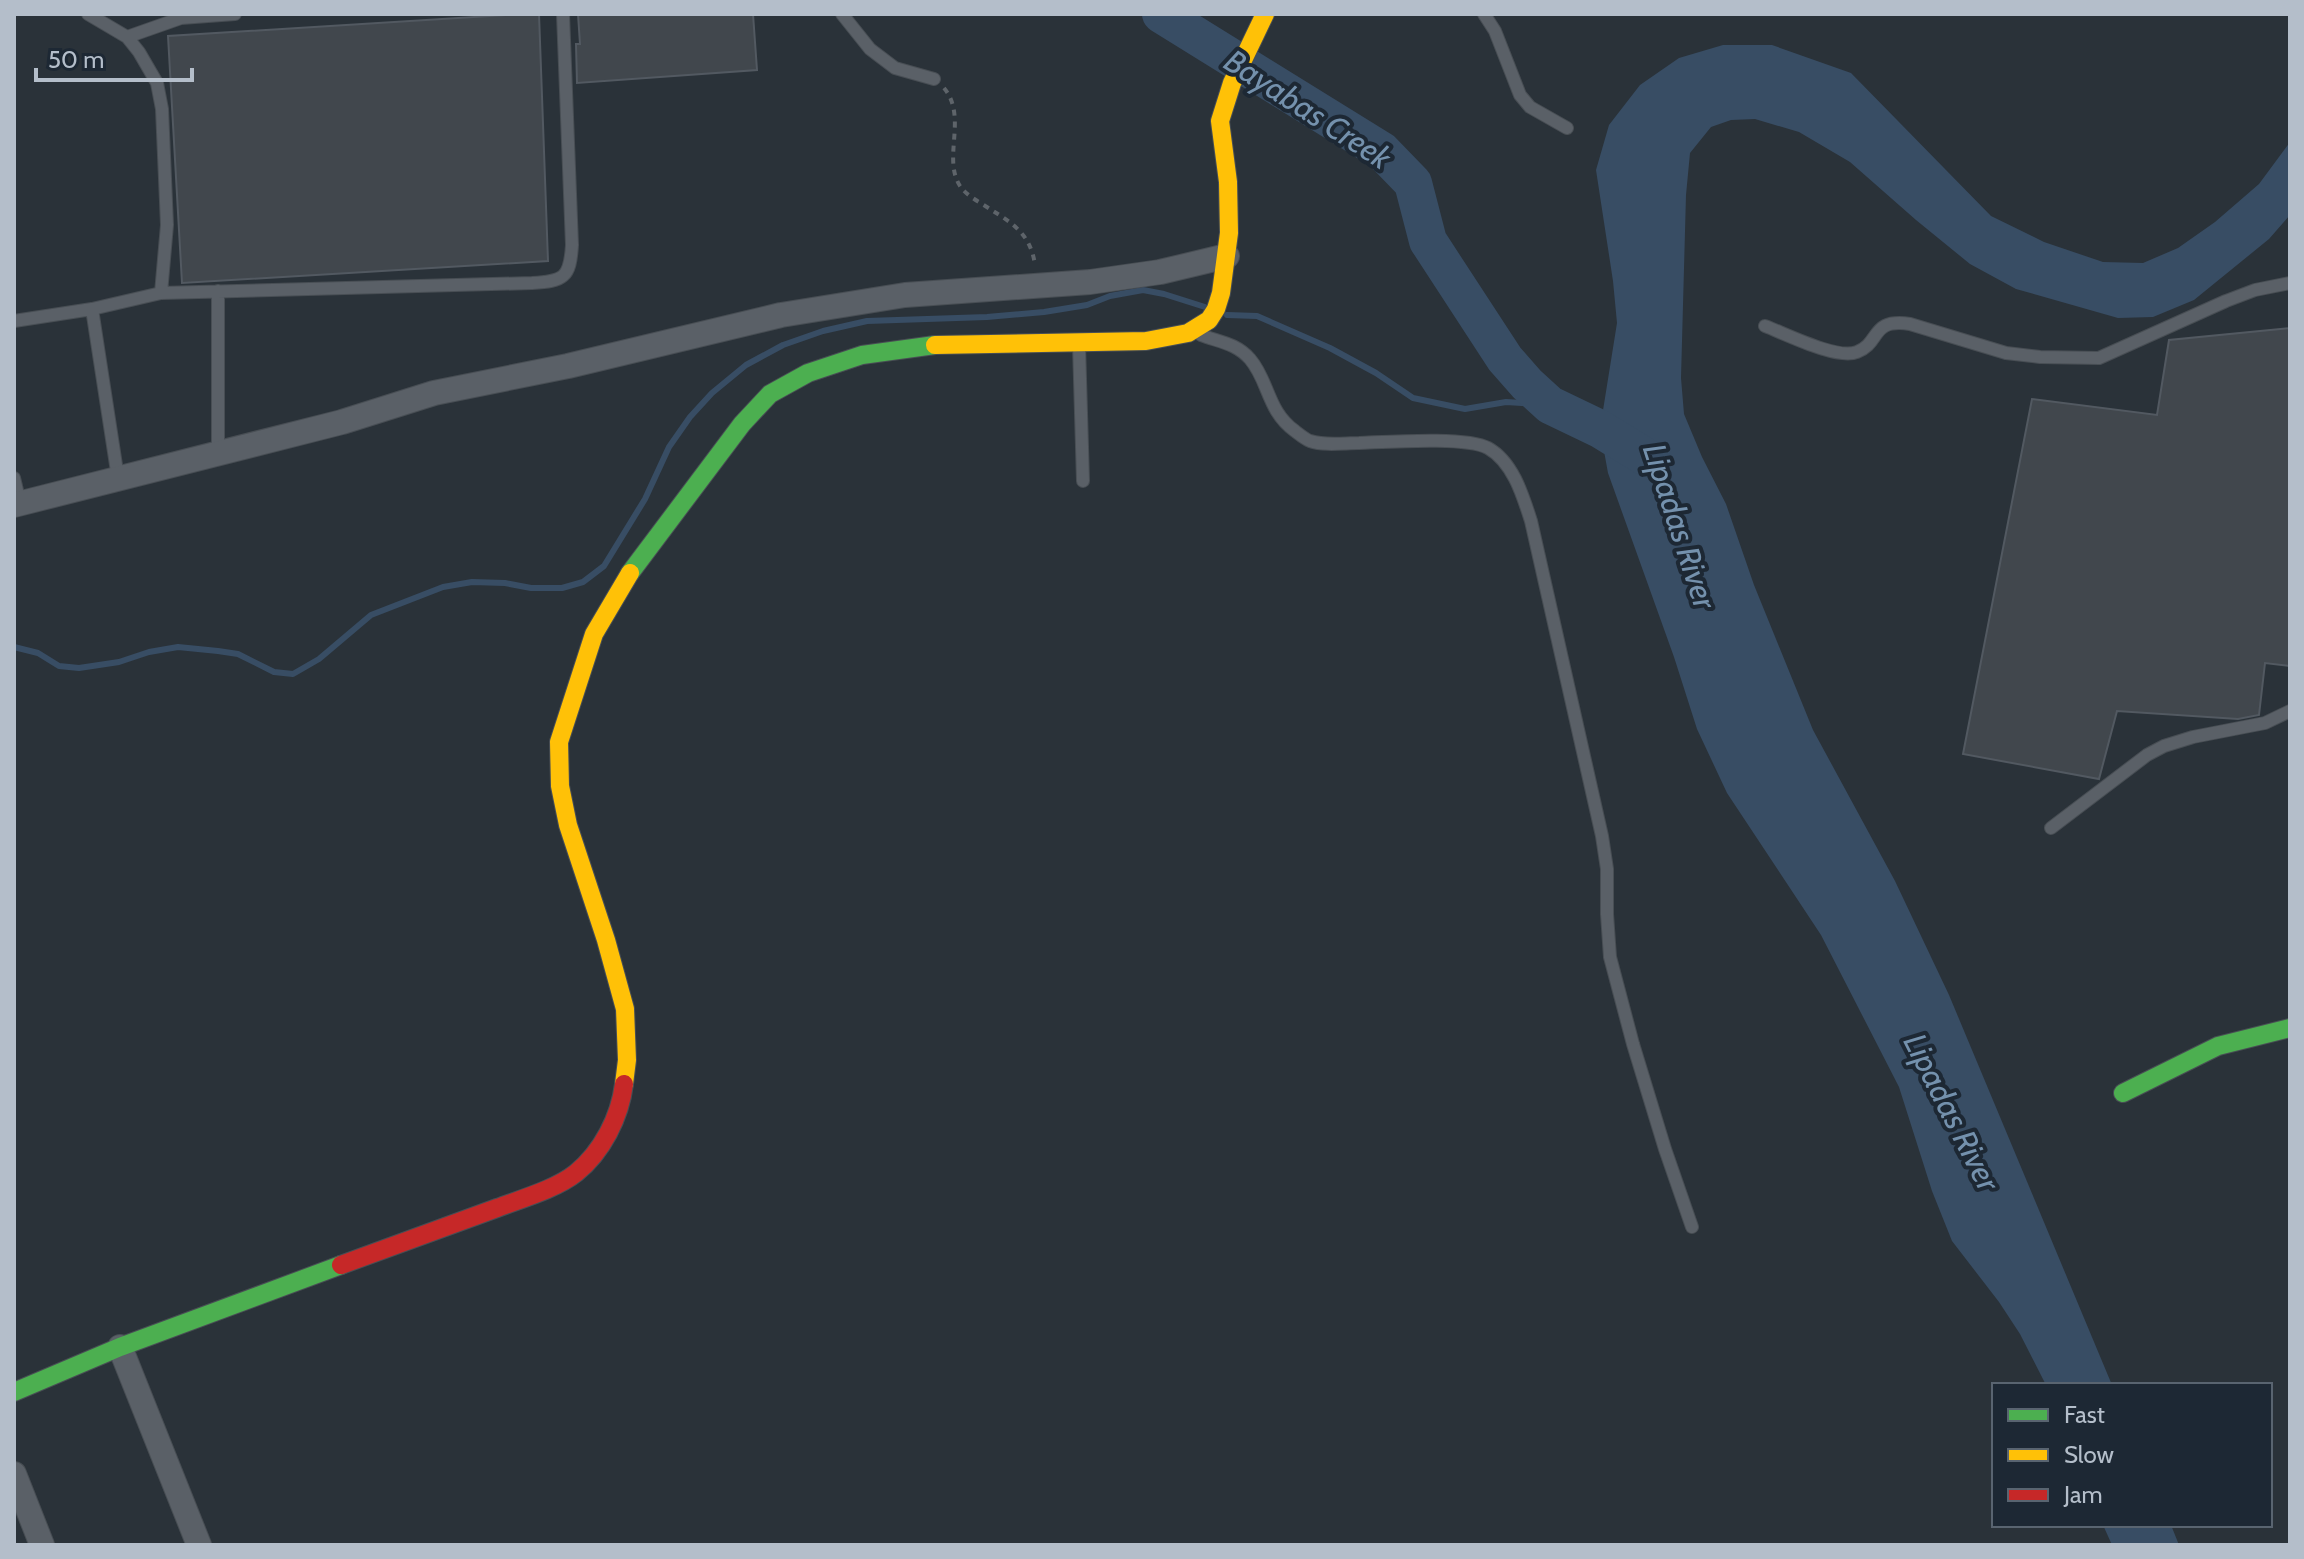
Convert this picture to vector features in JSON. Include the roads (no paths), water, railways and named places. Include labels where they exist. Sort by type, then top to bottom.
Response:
[{"type":"street","points":[[14,1392],[120,1347],[539,1192],[573,1176],[593,1158],[622,1104],[627,1060],[625,1009],[568,825],[560,786],[559,742],[594,634],[635,565],[742,424],[770,394],[808,373],[862,355],[946,344],[1146,341],[1174,337],[1207,317],[1227,256],[1230,202],[1220,123],[1225,100],[1263,17]]},
{"type":"street","points":[[17,504],[342,422],[434,393],[568,366],[781,315],[905,295],[1035,287],[1160,272],[1227,256]]},
{"type":"street","points":[[2123,1093],[2218,1046],[2290,1028]]},
{"type":"street","points":[[120,1347],[199,1545]]},
{"type":"street","points":[[14,1474],[42,1545]]},
{"type":"lane","points":[[88,14],[127,37],[157,83],[162,109],[167,225],[161,293]]},
{"type":"lane","points":[[127,37],[181,18],[235,14]]},
{"type":"lane","points":[[14,321],[92,309],[161,293],[555,281],[565,275],[570,265],[572,245],[563,14]]},
{"type":"lane","points":[[842,14],[870,49],[895,68],[934,79]]},
{"type":"lane","points":[[1484,14],[1495,31],[1520,95],[1530,107],[1567,128]]},
{"type":"lane","points":[[1765,326],[1840,354],[1861,350],[1885,325],[1897,322],[2006,353],[2099,358],[2226,301],[2255,290],[2290,283]]},
{"type":"lane","points":[[218,291],[218,452]]},
{"type":"lane","points":[[92,309],[118,478]]},
{"type":"lane","points":[[1207,317],[1202,336],[1219,339],[1250,358],[1272,404],[1288,426],[1309,441],[1332,444],[1459,441],[1487,447],[1505,463],[1522,491],[1602,836],[1607,869],[1610,957],[1655,1119],[1692,1227]]},
{"type":"lane","points":[[1079,343],[1083,481]]},
{"type":"lane","points":[[14,478],[17,504]]},
{"type":"lane","points":[[2051,828],[2135,764],[2164,746],[2265,723],[2290,711]]},
{"type":"water","name":"Lipadas River","points":[[1723,45],[1772,45],[1851,73],[1991,216],[2044,242],[2103,262],[2143,263],[2178,248],[2215,222],[2259,184],[2290,142],[2290,215],[2269,239],[2194,300],[2153,317],[2118,318],[2016,289],[1970,264],[1850,162],[1799,132],[1755,119],[1731,120],[1711,127],[1690,153],[1681,378],[1684,414],[1726,504],[1754,585],[1813,730],[1895,881],[1949,995],[2111,1383],[2045,1383],[2020,1334],[1952,1241],[1932,1191],[1899,1087],[1821,935],[1727,793],[1697,729],[1608,473],[1600,429],[1617,323],[1596,170],[1609,125],[1640,85],[1679,58]]},
{"type":"water","points":[[2104,1527],[2172,1527],[2179,1545],[2112,1545]]},
{"type":"waterway","name":"Bayabas Creek","points":[[1161,14],[1382,151],[1413,183],[1428,241],[1505,359],[1550,405],[1600,429],[1644,456]]},
{"type":"waterway","points":[[14,647],[38,653],[59,666],[79,668],[119,662],[178,647],[238,654],[274,672],[293,674],[319,659],[371,615],[443,587],[472,582],[562,588],[583,582],[604,566],[645,499],[669,447],[690,417],[712,393],[746,365],[783,345],[823,331],[867,321],[1044,312],[1087,305],[1110,296],[1143,290],[1205,307]]},
{"type":"waterway","points":[[1227,315],[1257,316],[1330,348],[1413,398],[1465,409],[1506,402],[1550,405]]}]
